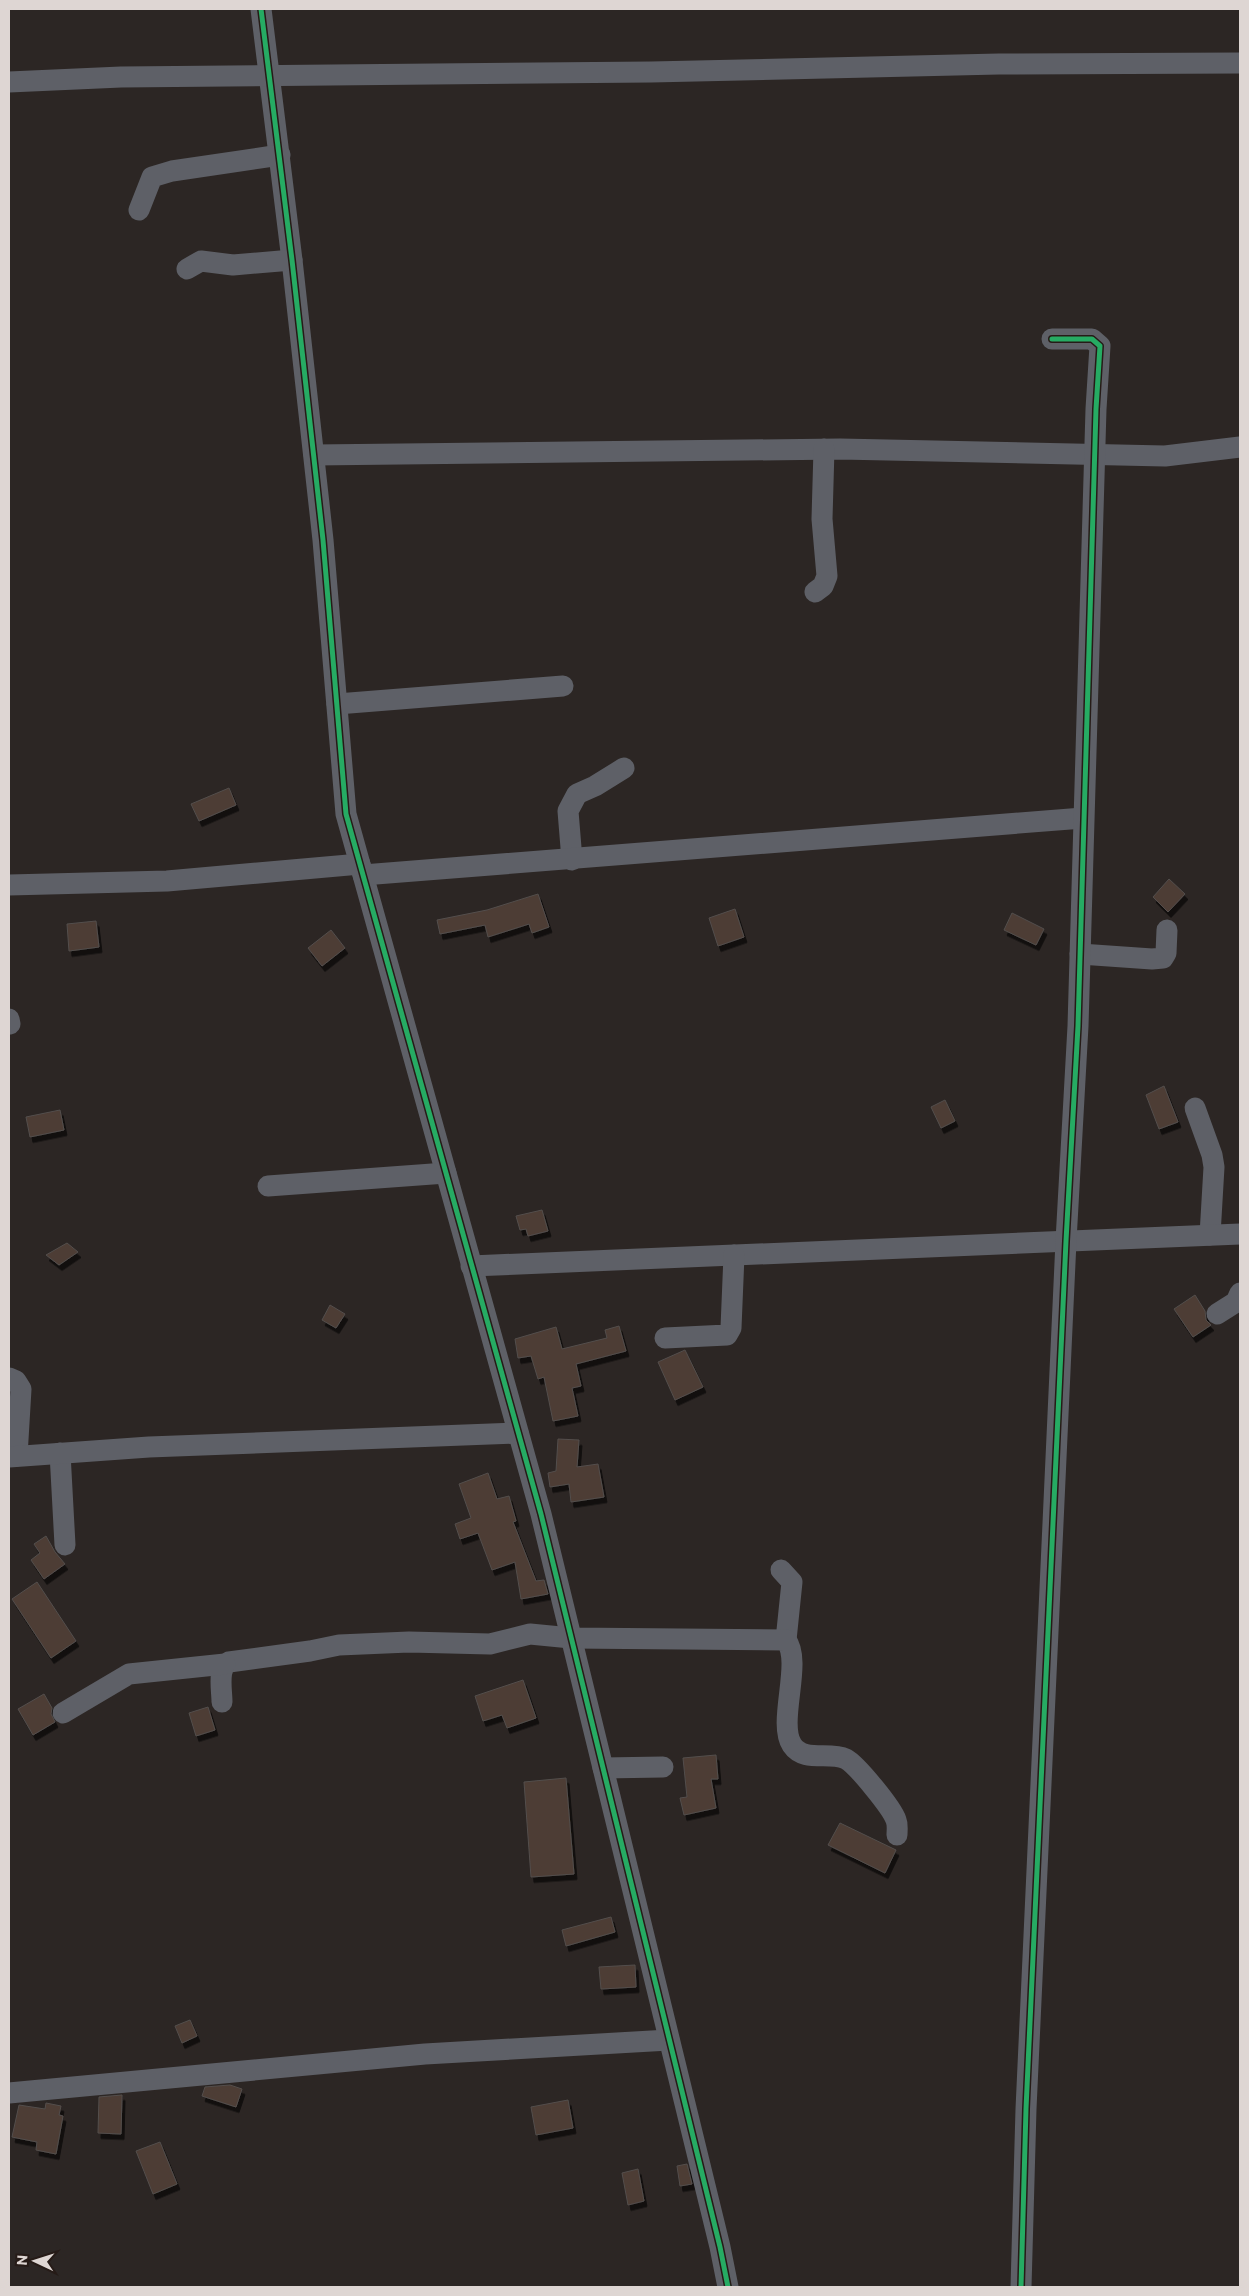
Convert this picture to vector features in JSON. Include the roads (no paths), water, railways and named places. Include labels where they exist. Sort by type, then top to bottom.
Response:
[{"type":"street","points":[[261,9],[280,155],[314,455],[346,814],[518,1433],[571,1638],[720,2247],[728,2287]]},
{"type":"street","points":[[9,82],[121,77],[651,72],[999,64],[1240,62]]},
{"type":"street","points":[[138,210],[152,177],[172,171],[280,155]]},
{"type":"street","points":[[187,269],[201,261],[233,265],[292,260]]},
{"type":"street","points":[[1021,2287],[1026,2099],[1066,1241],[1078,1026],[1083,818],[1100,346],[1092,339],[1052,339]]},
{"type":"street","points":[[314,455],[824,449],[1165,456],[1240,446]]},
{"type":"street","points":[[815,592],[823,586],[827,576],[822,519],[824,449]]},
{"type":"street","points":[[337,704],[563,686]]},
{"type":"street","points":[[572,860],[568,811],[577,794],[595,786],[624,768]]},
{"type":"street","points":[[9,885],[167,881],[572,860],[1083,818]]},
{"type":"street","points":[[1080,954],[1152,959],[1163,958],[1166,953],[1167,930]]},
{"type":"street","points":[[1195,1108],[1212,1155],[1214,1167],[1210,1235]]},
{"type":"street","points":[[268,1186],[446,1173]]},
{"type":"street","points":[[471,1266],[1210,1235],[1240,1238]]},
{"type":"street","points":[[665,1338],[727,1335],[731,1328],[734,1255]]},
{"type":"street","points":[[1217,1314],[1236,1302],[1240,1293]]},
{"type":"street","points":[[9,1378],[16,1380],[21,1389],[13,1457],[149,1447],[518,1433]]},
{"type":"street","points":[[60,1453],[65,1545]]},
{"type":"street","points":[[781,1570],[792,1582],[786,1640],[791,1653],[788,1728],[792,1744],[798,1751],[807,1755],[832,1755],[846,1759],[857,1767],[891,1809],[897,1821],[897,1835]]},
{"type":"street","points":[[63,1713],[129,1674],[225,1664],[235,1660],[310,1651],[339,1645],[409,1642],[490,1644],[530,1634],[571,1638],[786,1640]]},
{"type":"street","points":[[222,1702],[222,1671],[225,1664]]},
{"type":"street","points":[[602,1768],[663,1767]]},
{"type":"street","points":[[9,2093],[425,2054],[669,2040]]}]
